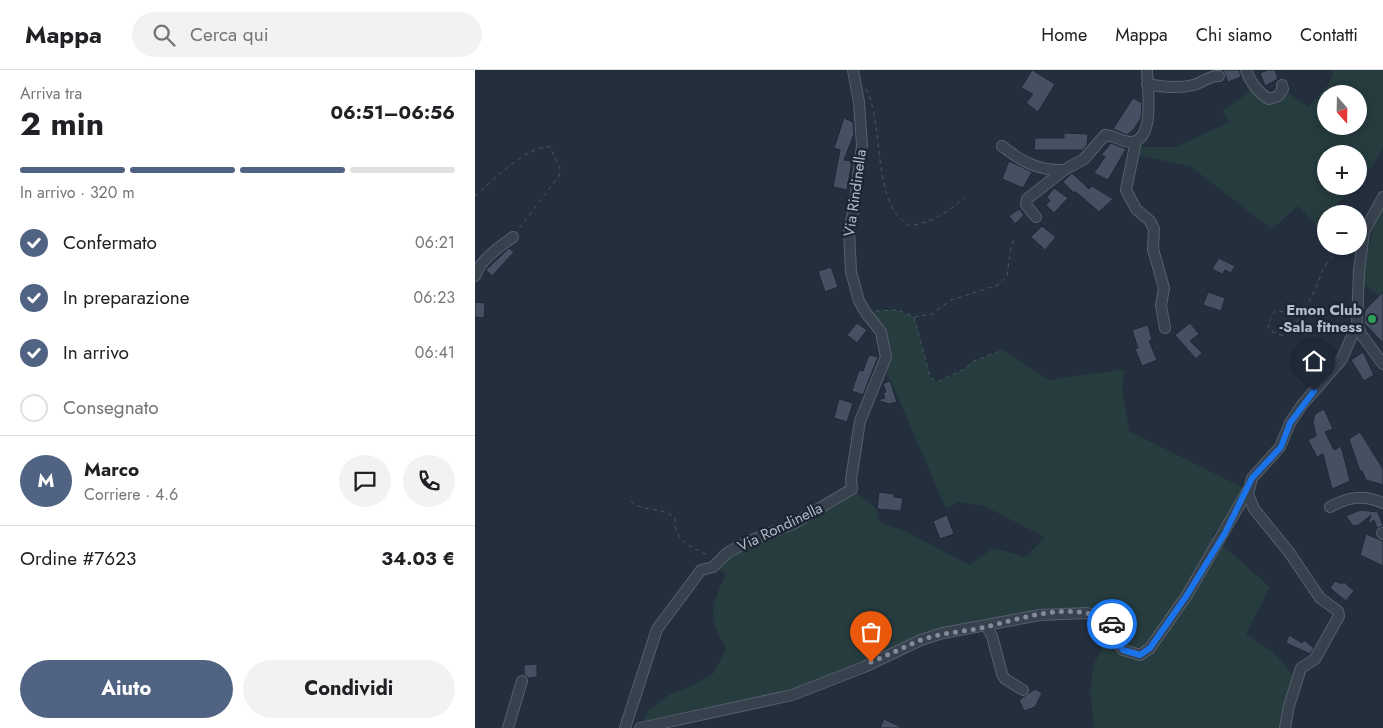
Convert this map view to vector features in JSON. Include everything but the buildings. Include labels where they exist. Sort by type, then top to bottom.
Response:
[{"type":"street","name":"Via Rindinella","points":[[853,70],[857,89],[862,145],[849,243],[851,272],[859,301],[866,313]]},
{"type":"street","points":[[1147,70],[1150,106],[1147,124],[1136,141],[1126,190],[1136,209],[1150,221],[1154,229],[1153,249],[1163,288],[1161,306],[1165,328]]},
{"type":"street","points":[[1245,70],[1255,88],[1269,99],[1278,96],[1283,89],[1282,85]]},
{"type":"street","points":[[1147,84],[1175,88],[1194,85],[1215,75],[1219,76]]},
{"type":"street","points":[[1036,217],[1026,205],[1027,199],[1064,170],[1084,159],[1105,135],[1112,135],[1130,142],[1136,141]]},
{"type":"street","points":[[1002,146],[1033,166],[1048,171],[1064,170]]},
{"type":"street","points":[[640,728],[791,695],[864,667],[921,640],[943,633],[1040,615],[1087,613],[1102,618],[1113,625],[1120,636],[1118,644],[1123,650],[1140,655],[1150,648],[1187,595],[1248,490],[1252,478],[1284,441],[1290,423],[1302,405],[1342,358],[1357,324],[1359,271],[1364,232],[1383,197]]},
{"type":"street","points":[[475,276],[485,260],[513,237]]},
{"type":"street","name":"Via Rondinella","points":[[625,728],[657,629],[701,570],[713,567],[727,553],[749,541],[793,524],[852,489],[851,480],[861,421],[886,357],[881,332],[866,313]]},
{"type":"street","points":[[1357,324],[1361,334],[1383,364]]},
{"type":"street","points":[[1248,490],[1254,510],[1289,552],[1320,598],[1338,611],[1339,616],[1315,660],[1301,668],[1289,706],[1285,728]]},
{"type":"street","points":[[1330,508],[1350,498],[1367,498],[1383,503]]},
{"type":"street","points":[[986,626],[992,636],[1002,674],[1005,679],[1023,690]]},
{"type":"street","points":[[508,728],[522,681]]},
{"type":"path","points":[[857,89],[866,88],[873,102],[880,141],[883,181],[890,205],[900,220],[910,226],[928,223],[964,198]]},
{"type":"path","points":[[475,196],[528,154],[543,146],[550,147],[560,168],[559,176],[513,237]]},
{"type":"path","points":[[866,313],[881,310],[898,310],[914,317],[932,314],[951,300],[998,285],[1007,276],[1011,246],[1015,237]]},
{"type":"path","points":[[1306,309],[1290,314],[1276,310],[1269,320],[1268,329],[1271,332],[1285,336],[1293,332],[1306,309],[1325,262],[1336,255]]},
{"type":"path","points":[[914,317],[930,377],[937,382],[965,369],[974,361],[1003,350]]},
{"type":"path","points":[[631,501],[636,506],[669,512],[675,518],[674,530],[679,538],[691,547],[720,560]]},
{"type":"green space","points":[[1334,70],[1383,70],[1383,147],[1367,172],[1367,145],[1317,145],[1317,195],[1346,195],[1337,205],[1317,205],[1317,226],[1298,206],[1272,229],[1191,167],[1135,154],[1135,147],[1176,147],[1230,122],[1222,111],[1255,88],[1269,99],[1283,89],[1308,107],[1317,97],[1317,135],[1367,135],[1367,85],[1328,85]]},
{"type":"green space","points":[[1383,207],[1383,292],[1379,296],[1366,285],[1363,290],[1368,247]]},
{"type":"green space","points":[[881,310],[898,310],[914,317],[930,377],[937,382],[965,369],[974,361],[1003,350],[1049,380],[1125,369],[1122,386],[1129,431],[1248,490],[1212,536],[1270,587],[1246,634],[1273,652],[1297,679],[1285,728],[1094,728],[1090,691],[1094,664],[1113,625],[1087,613],[943,633],[792,695],[642,727],[648,711],[670,694],[692,686],[713,674],[726,649],[716,627],[713,611],[714,603],[726,573],[713,567],[727,553],[852,489],[877,509],[878,521],[907,532],[969,565],[993,548],[1026,557],[1045,537],[984,506],[958,502],[946,509],[891,381],[883,368],[885,345],[866,313]]},
{"type":"way so far","points":[[871,662],[921,640],[943,633],[981,628],[1040,615],[1069,612],[1087,613],[1112,624]]},
{"type":"place","name":"Emon Club -Sala fitness","points":[[1372,319]]},
{"type":"route","points":[[1112,624],[1120,636],[1118,644],[1123,650],[1140,655],[1150,648],[1187,595],[1225,533],[1248,490],[1252,478],[1281,447],[1290,423],[1314,391]]}]
